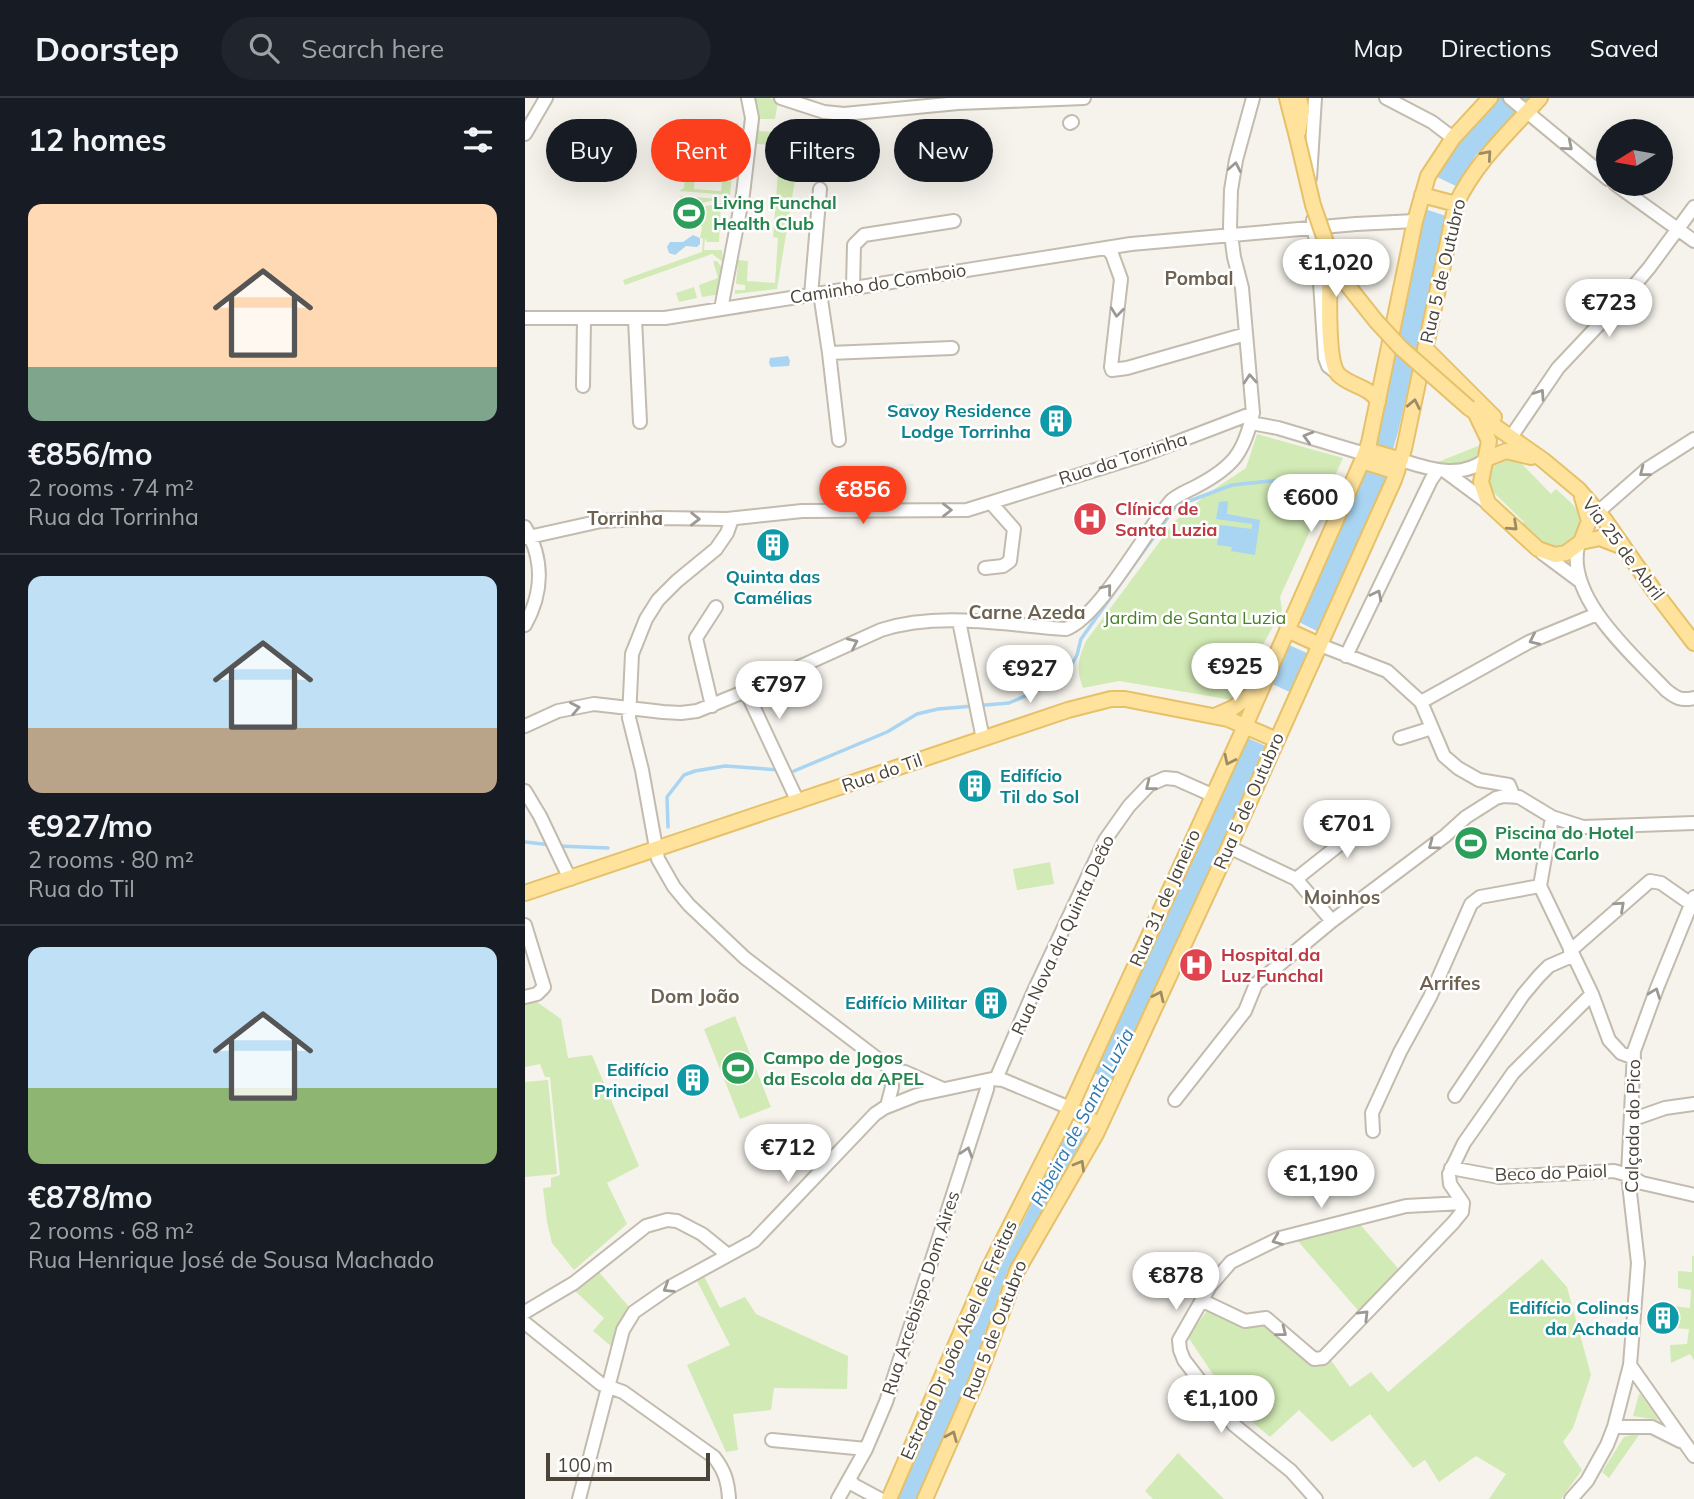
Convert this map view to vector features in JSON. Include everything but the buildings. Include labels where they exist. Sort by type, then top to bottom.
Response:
[{"type":"main road","name":"Via 25 de Abril","points":[[1287,98],[1313,205],[1330,254],[1349,287],[1401,348],[1472,410],[1579,490],[1694,643]]},
{"type":"main road","points":[[1297,137],[1301,125],[1299,98]]},
{"type":"main road","name":"Rua 31 de Janeiro","points":[[1070,1108],[1261,687],[1291,631],[1367,456],[1415,221],[1428,176],[1453,138],[1490,98]]},
{"type":"main road","name":"Rua 5 de Outubro","points":[[925,1499],[977,1380],[1017,1271],[1100,1125],[1277,740],[1394,465],[1425,348],[1456,204],[1484,158],[1540,98]]},
{"type":"main road","points":[[1422,195],[1456,204]]},
{"type":"main road","points":[[1330,254],[1331,351],[1336,372],[1372,394],[1378,402]]},
{"type":"main road","name":"Via 25 de Abril","points":[[1425,348],[1511,437]]},
{"type":"main road","points":[[1472,410],[1480,418],[1489,441],[1481,482],[1489,503],[1538,549],[1555,555],[1600,538],[1624,548]]},
{"type":"main road","points":[[1486,458],[1497,453],[1514,452],[1542,460]]},
{"type":"main road","points":[[1367,456],[1394,465]]},
{"type":"main road","points":[[1579,490],[1589,521],[1580,544]]},
{"type":"main road","points":[[1291,631],[1317,643]]},
{"type":"main road","name":"Rua 31 de Janeiro","points":[[1214,716],[1233,709],[1261,687]]},
{"type":"main road","name":"Rua do Til","points":[[525,893],[983,739],[1111,699],[1125,699],[1214,716],[1245,725],[1277,740]]},
{"type":"main road","points":[[1070,1108],[1100,1125]]},
{"type":"main road","name":"Estrada Dr João Abel de Freitas","points":[[889,1499],[989,1268],[1021,1200],[1070,1108]]},
{"type":"street","points":[[525,134],[546,98]]},
{"type":"street","points":[[721,309],[746,169],[752,118],[748,98]]},
{"type":"street","points":[[781,98],[824,112],[844,114],[957,100],[1084,98]]},
{"type":"street","points":[[824,112],[826,98]]},
{"type":"street","points":[[525,726],[558,711],[594,704],[681,713],[712,706],[902,623],[939,619],[1066,629],[1080,622],[1172,500],[1206,481],[1237,458],[1252,418],[1242,288],[1231,235],[1231,190],[1236,160],[1253,98]]},
{"type":"street","points":[[1315,98],[1310,173],[1314,228],[1325,358],[1328,366],[1336,372]]},
{"type":"street","points":[[1387,98],[1432,122],[1453,138]]},
{"type":"street","points":[[1510,98],[1596,169]]},
{"type":"street","points":[[820,188],[816,294],[829,353],[839,440]]},
{"type":"street","points":[[1632,196],[1694,242]]},
{"type":"street","points":[[1511,437],[1558,368],[1622,300],[1694,207]]},
{"type":"street","points":[[853,288],[854,245],[864,235],[954,220]]},
{"type":"street","name":"Caminho do Comboio","points":[[525,318],[665,318],[1106,248],[1415,221]]},
{"type":"street","points":[[1106,248],[1112,254],[1121,279],[1112,370],[1246,334]]},
{"type":"street","points":[[635,318],[640,422]]},
{"type":"street","points":[[583,386],[584,319]]},
{"type":"street","points":[[829,353],[952,348]]},
{"type":"street","points":[[1252,418],[1367,456]]},
{"type":"street","name":"Rua da Torrinha","points":[[527,534],[601,521],[732,519],[801,511],[967,510],[1252,418]]},
{"type":"street","points":[[1598,512],[1647,469],[1694,439]]},
{"type":"street","points":[[1394,465],[1465,471],[1479,465],[1486,458]]},
{"type":"street","points":[[1442,471],[1489,503]]},
{"type":"street","points":[[1346,656],[1431,481],[1442,471]]},
{"type":"street","points":[[985,568],[1003,566],[1010,561],[1014,529],[989,503]]},
{"type":"street","points":[[732,519],[727,533],[716,549],[677,581],[659,600],[646,619],[632,654],[628,709],[658,859],[674,887],[724,939],[892,1074],[913,1096]]},
{"type":"street","points":[[525,625],[535,606],[539,588],[538,554],[527,534]]},
{"type":"street","points":[[1580,544],[1575,561],[1581,582],[1597,614],[1666,690],[1676,698],[1694,698]]},
{"type":"street","points":[[1538,549],[1581,582]]},
{"type":"street","points":[[712,706],[696,638],[716,607]]},
{"type":"street","points":[[1421,702],[1529,642],[1597,614]]},
{"type":"street","points":[[959,621],[983,739]]},
{"type":"street","points":[[1317,643],[1387,671],[1421,702],[1444,756],[1479,780],[1509,785],[1513,795]]},
{"type":"street","points":[[747,691],[797,802]]},
{"type":"street","points":[[1400,738],[1432,728]]},
{"type":"street","name":"Rua Nova da Quinta Deão","points":[[992,1079],[1105,840],[1129,806],[1149,785],[1165,778],[1176,779],[1212,795]]},
{"type":"street","points":[[525,791],[570,879]]},
{"type":"street","points":[[1175,1100],[1245,1011],[1257,984],[1332,921],[1445,836],[1465,817],[1496,798],[1513,795],[1526,799],[1552,817],[1583,827],[1694,823]]},
{"type":"street","points":[[1296,879],[1378,814]]},
{"type":"street","points":[[1552,817],[1540,886],[1592,994],[1609,1040],[1621,1053],[1634,1058]]},
{"type":"street","points":[[1229,847],[1296,879],[1332,921]]},
{"type":"street","points":[[1455,1096],[1523,995],[1539,976],[1549,966],[1571,954],[1650,881],[1661,883],[1693,900]]},
{"type":"street","points":[[1373,1131],[1372,1113],[1400,1052],[1436,986],[1471,904],[1480,897],[1540,886]]},
{"type":"street","name":"Calçada do Pico","points":[[1571,1499],[1587,1480],[1607,1445],[1629,1365],[1638,1256],[1628,1175],[1634,1051],[1693,900]]},
{"type":"street","points":[[525,925],[544,987],[537,994],[525,997]]},
{"type":"street","points":[[1202,1301],[1245,1321],[1266,1318],[1314,1359],[1325,1356],[1460,1215],[1463,1203],[1450,1184],[1451,1168],[1464,1143],[1513,1073],[1592,994]]},
{"type":"street","points":[[892,1074],[917,1077],[943,1089]]},
{"type":"street","points":[[887,1106],[892,1074]]},
{"type":"street","points":[[913,1096],[917,1077]]},
{"type":"street","points":[[579,1499],[623,1330],[634,1312],[670,1287],[754,1241],[867,1122],[887,1106],[913,1096],[992,1079],[1070,1108]]},
{"type":"street","name":"Rua Arcebispo Dom Aires","points":[[838,1499],[866,1448],[886,1402],[992,1079]]},
{"type":"street","points":[[1631,1120],[1665,1108],[1694,1104]]},
{"type":"street","name":"Beco do Paiol","points":[[1451,1168],[1499,1177],[1614,1171],[1642,1183],[1694,1195]]},
{"type":"street","points":[[1316,1499],[1291,1471],[1234,1425],[1184,1360],[1179,1340],[1210,1286],[1231,1262],[1280,1238],[1406,1206],[1463,1203]]},
{"type":"street","points":[[529,1310],[574,1283],[646,1226],[667,1220],[702,1234],[728,1255]]},
{"type":"street","points":[[525,1323],[601,1384],[623,1392],[714,1457],[729,1483],[729,1499]]},
{"type":"street","points":[[1629,1365],[1694,1456]]},
{"type":"street","points":[[1614,1427],[1652,1427],[1683,1443]]},
{"type":"street","points":[[772,1440],[866,1448]]},
{"type":"street","points":[[850,1480],[880,1499]]},
{"type":"green space","points":[[753,98],[778,101],[775,119],[760,119],[759,131],[765,131],[765,145],[751,143]]},
{"type":"green space","points":[[685,182],[694,182],[694,189],[721,191],[722,182],[731,182],[730,195],[679,191],[684,188]]},
{"type":"green space","points":[[777,182],[795,182],[777,289],[735,294],[735,290],[745,290],[745,285],[736,284],[738,260],[748,261],[747,281],[775,283],[778,238],[773,237]]},
{"type":"green space","points":[[680,196],[720,199],[684,207]]},
{"type":"green space","points":[[721,203],[719,242],[707,242],[705,238],[704,250],[722,250],[723,262],[712,254],[625,285],[623,280],[702,252],[702,228],[699,221],[693,220],[702,207]]},
{"type":"green space","points":[[713,261],[717,261],[722,268],[721,294],[702,297],[699,285],[718,278]]},
{"type":"green space","points":[[694,287],[697,298],[679,302],[676,293]]},
{"type":"green space","name":"Jardim de Santa Luzia","points":[[1257,434],[1343,458],[1280,597],[1282,610],[1233,700],[1119,681],[1083,688],[1079,664],[1086,641],[1175,521],[1207,494],[1246,468]]},
{"type":"green space","points":[[1483,444],[1471,461],[1452,465],[1438,462]]},
{"type":"green space","points":[[1507,458],[1521,463],[1551,494],[1556,489],[1572,503],[1579,521],[1578,528],[1569,541],[1556,547],[1542,545],[1521,526],[1524,522],[1491,490],[1487,479],[1490,470],[1496,463]]},
{"type":"green space","points":[[1050,862],[1054,884],[1017,890],[1013,869]]},
{"type":"green space","points":[[534,1000],[561,1019],[568,1058],[592,1055],[639,1166],[607,1183],[627,1224],[574,1270],[552,1243],[547,1222],[543,1188],[551,1187],[551,1178],[560,1175],[550,1077],[545,1077],[540,1064],[525,1067],[525,1001]]},
{"type":"green space","name":"Campo de Jogos da Escola da APEL","points":[[735,1016],[771,1107],[740,1119],[704,1029]]},
{"type":"green space","points":[[548,1080],[557,1174],[525,1177],[525,1082]]},
{"type":"green space","points":[[1358,1222],[1402,1273],[1362,1315],[1297,1240]]},
{"type":"green space","points":[[1692,1256],[1694,1360],[1690,1354],[1671,1363],[1670,1345],[1687,1344],[1689,1329],[1671,1328],[1673,1306],[1690,1308],[1691,1290],[1678,1288],[1678,1271],[1692,1272]]},
{"type":"green space","points":[[1542,1259],[1567,1287],[1591,1375],[1573,1428],[1563,1442],[1582,1470],[1561,1499],[1489,1499],[1506,1474],[1476,1456],[1439,1482],[1425,1460],[1413,1468],[1370,1414],[1332,1442],[1299,1410],[1270,1437],[1235,1407],[1188,1337],[1209,1308],[1265,1323],[1314,1363],[1328,1356],[1350,1387],[1371,1372],[1388,1392]]},
{"type":"green space","points":[[597,1270],[630,1308],[612,1347],[593,1331],[604,1318],[575,1291]]},
{"type":"green space","points":[[704,1276],[720,1308],[745,1297],[756,1314],[848,1356],[847,1389],[774,1388],[771,1410],[733,1414],[738,1450],[726,1452],[687,1365],[730,1345],[697,1281]]},
{"type":"green space","points":[[1639,1394],[1641,1395],[1659,1420],[1633,1416]]},
{"type":"green space","points":[[1641,1432],[1609,1478],[1602,1472],[1624,1437]]},
{"type":"green space","points":[[1178,1453],[1224,1499],[1153,1499],[1145,1491]]},
{"type":"water","name":"Ribeira de Santa Luzia","points":[[1497,98],[1530,98],[1475,156],[1450,203],[1399,428],[1382,489],[1268,747],[1090,1131],[1007,1272],[969,1377],[917,1499],[897,1499],[971,1329],[977,1323],[995,1278],[1033,1201],[1033,1192],[1071,1123],[1358,491],[1367,469],[1402,323],[1425,209],[1435,176],[1460,138]]},
{"type":"water","points":[[693,235],[700,238],[697,247],[686,246],[675,255],[669,253],[667,247],[670,242],[683,242]]},
{"type":"water","points":[[788,356],[789,366],[771,367],[769,363],[770,358]]},
{"type":"water","points":[[913,404],[914,413],[892,416],[891,407]]},
{"type":"water","points":[[1228,501],[1227,514],[1260,520],[1255,555],[1231,551],[1232,547],[1217,545],[1220,525],[1252,529],[1252,524],[1216,519],[1219,502]]},
{"type":"pier","points":[[1435,176],[1458,187],[1446,216],[1425,209]]},
{"type":"pier","points":[[1299,622],[1319,632],[1309,654],[1289,645]]},
{"type":"pier","points":[[1270,683],[1292,693],[1268,747],[1245,737]]},
{"type":"pier","points":[[1094,1073],[1113,1082],[1088,1134],[1070,1125]]},
{"type":"waterway","points":[[794,771],[887,732],[917,714],[938,709],[1009,703],[1065,677],[1077,655],[1081,639],[1176,506],[1232,485],[1300,478]]},
{"type":"waterway","points":[[668,827],[667,797],[684,775],[725,766],[780,770]]},
{"type":"waterway","points":[[525,842],[551,845]]},
{"type":"waterway","points":[[558,846],[608,848]]},
{"type":"place","name":"Living Funchal Health Club","points":[[689,213]]},
{"type":"place","name":"Savoy Residence Lodge Torrinha","points":[[1056,421]]},
{"type":"place","name":"Clínica de Santa Luzia","points":[[1090,519]]},
{"type":"place","name":"Quinta das Camélias","points":[[773,545]]},
{"type":"place","name":"Edifício Til do Sol","points":[[975,786]]},
{"type":"place","name":"Piscina do Hotel Monte Carlo","points":[[1471,843]]},
{"type":"place","name":"Hospital da Luz Funchal","points":[[1196,965]]},
{"type":"place","name":"Edifício Militar","points":[[991,1003]]},
{"type":"place","name":"Campo de Jogos da Escola da APEL","points":[[738,1068]]},
{"type":"place","name":"Edifício Principal","points":[[693,1080]]},
{"type":"place","name":"Edifício Colinas da Achada","points":[[1663,1318]]},
{"type":"district","name":"Pombal","points":[[1199,278]]},
{"type":"district","name":"Torrinha","points":[[625,518]]},
{"type":"district","name":"Carne Azeda","points":[[1027,612]]},
{"type":"district","name":"Moinhos","points":[[1342,897]]},
{"type":"district","name":"Arrifes","points":[[1450,983]]},
{"type":"district","name":"Dom João","points":[[695,996]]}]
